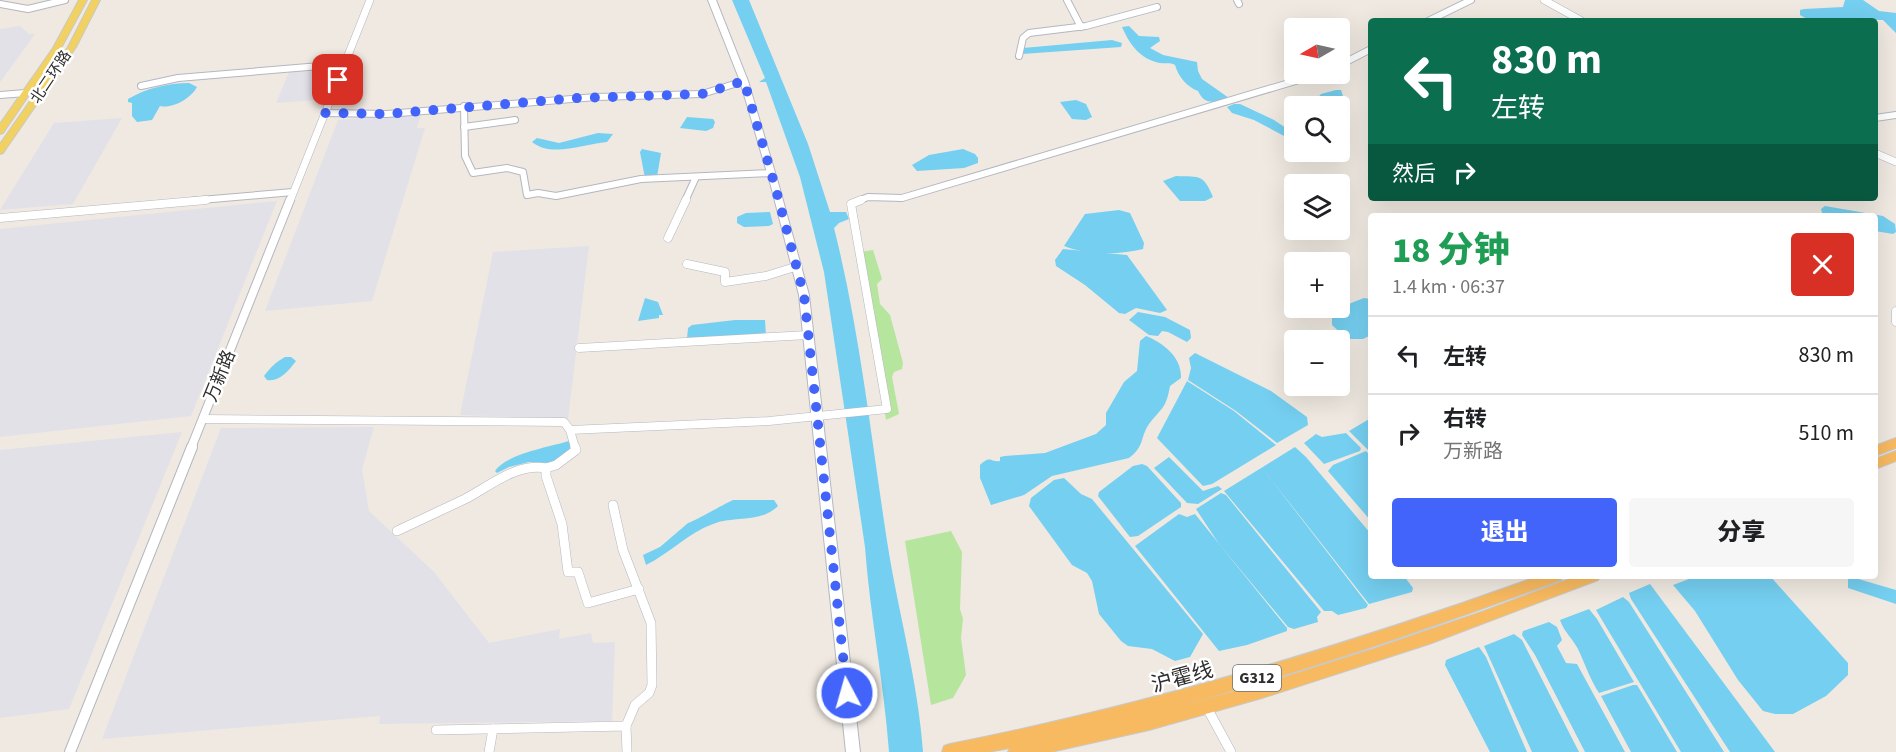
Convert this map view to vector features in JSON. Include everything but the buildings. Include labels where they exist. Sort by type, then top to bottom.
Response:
[{"type":"highway","points":[[1878,450],[1896,443]]},
{"type":"highway","points":[[1878,463],[1896,456]]},
{"type":"highway","name":"沪霍线","points":[[950,752],[1142,709],[1313,662],[1426,625],[1548,579]]},
{"type":"highway","name":"沪霍线","points":[[1016,752],[1206,706],[1396,649],[1585,579]]},
{"type":"main road","name":"北二环路","points":[[0,131],[57,48],[83,0]]},
{"type":"main road","name":"北二环路","points":[[0,152],[72,47],[96,0]]},
{"type":"main road","points":[[712,0],[744,81],[798,266],[822,418],[853,752]]},
{"type":"main road","points":[[26,93],[41,91]]},
{"type":"street","points":[[0,4],[28,9],[65,0]]},
{"type":"street","name":"万新路","points":[[70,752],[370,0]]},
{"type":"street","points":[[1067,0],[1081,27]]},
{"type":"street","points":[[1434,18],[1471,0]]},
{"type":"street","points":[[1544,0],[1577,18]]},
{"type":"street","points":[[1019,56],[1025,35],[1081,27],[1157,7]]},
{"type":"street","points":[[1350,59],[1368,50]]},
{"type":"street","points":[[141,86],[184,77],[201,78],[344,64]]},
{"type":"street","points":[[325,113],[387,114],[596,97],[702,94],[744,81]]},
{"type":"street","points":[[570,430],[712,426],[822,418],[887,409],[855,231],[856,219],[851,204],[868,197],[902,198],[1285,84]]},
{"type":"street","points":[[0,95],[26,93]]},
{"type":"street","points":[[464,106],[465,156],[473,173],[507,168],[523,172],[527,195],[538,193],[556,195],[626,181],[771,173]]},
{"type":"street","points":[[1878,118],[1896,115]]},
{"type":"street","points":[[464,127],[514,120]]},
{"type":"street","points":[[1878,154],[1896,162]]},
{"type":"street","points":[[668,238],[696,177]]},
{"type":"street","points":[[0,218],[293,192]]},
{"type":"street","points":[[687,264],[725,272],[725,282],[766,276],[798,266]]},
{"type":"street","points":[[1896,311],[1894,315],[1896,322]]},
{"type":"street","points":[[579,348],[808,335]]},
{"type":"street","points":[[203,420],[564,422],[570,430],[576,450],[556,465],[530,469],[494,481],[468,498],[397,531]]},
{"type":"street","points":[[546,468],[546,476],[562,524],[568,572],[578,572],[588,603],[639,589]]},
{"type":"street","points":[[613,505],[623,550],[651,623],[652,685],[649,693],[634,705],[626,726],[627,752]]},
{"type":"street","points":[[1206,706],[1231,752]]},
{"type":"street","points":[[436,730],[626,726]]},
{"type":"street","points":[[489,752],[493,729]]},
{"type":"shaded area","points":[[20,26],[29,34],[35,34],[0,82],[0,29]]},
{"type":"shaded area","points":[[328,69],[316,100],[276,103],[289,72]]},
{"type":"shaded area","points":[[422,112],[417,128],[425,128],[372,301],[265,311],[338,120]]},
{"type":"shaded area","points":[[122,118],[73,204],[0,210],[54,123]]},
{"type":"shaded area","points":[[277,201],[191,416],[0,437],[0,229]]},
{"type":"shaded area","points":[[589,246],[568,419],[460,415],[493,252]]},
{"type":"shaded area","points":[[374,427],[362,469],[369,511],[434,572],[489,643],[560,629],[559,639],[591,633],[593,643],[615,642],[612,721],[379,724],[380,716],[102,739],[221,428]]},
{"type":"shaded area","points":[[182,432],[69,709],[0,718],[0,450]]},
{"type":"green space","points":[[873,250],[882,279],[877,284],[880,304],[890,315],[903,363],[902,369],[894,372],[892,377],[899,414],[886,420],[859,252]]},
{"type":"green space","points":[[951,531],[962,552],[960,609],[963,619],[961,638],[966,675],[953,698],[931,705],[905,541]]},
{"type":"water","points":[[732,0],[749,0],[808,144],[830,212],[846,212],[849,219],[834,228],[858,345],[887,541],[917,699],[923,752],[889,752],[865,547],[824,272],[800,177],[766,82],[759,82],[765,78]]},
{"type":"water","points":[[1845,0],[1863,0],[1879,11],[1896,13],[1896,33],[1878,18],[1805,18],[1800,15],[1800,10],[1804,9],[1843,7]]},
{"type":"water","points":[[1129,26],[1139,36],[1159,37],[1160,41],[1150,48],[1163,55],[1197,62],[1202,79],[1229,98],[1207,101],[1198,91],[1183,81],[1175,65],[1153,61],[1141,55],[1128,40],[1122,27]]},
{"type":"water","points":[[1112,40],[1122,43],[1121,47],[1022,54],[1023,48]]},
{"type":"water","points":[[189,83],[197,87],[191,95],[176,104],[160,106],[152,120],[137,122],[132,116],[132,103],[128,102],[128,99],[158,87]]},
{"type":"water","points":[[1341,90],[1343,96],[1319,96]]},
{"type":"water","points":[[1076,100],[1086,104],[1092,117],[1086,120],[1072,119],[1060,102]]},
{"type":"water","points":[[1240,104],[1274,120],[1284,127],[1284,136],[1254,120],[1232,113],[1227,107]]},
{"type":"water","points":[[687,117],[713,119],[715,122],[713,128],[706,131],[680,128]]},
{"type":"water","points":[[598,133],[613,134],[607,142],[558,150],[540,147],[532,142],[537,138],[559,143]]},
{"type":"water","points":[[642,149],[661,153],[657,177],[645,178],[640,152]]},
{"type":"water","points":[[963,149],[975,154],[978,163],[964,168],[917,171],[912,165],[929,155]]},
{"type":"water","points":[[1176,176],[1200,178],[1207,184],[1213,197],[1205,201],[1180,201],[1163,181]]},
{"type":"water","points":[[1825,206],[1866,213],[1822,213],[1821,209]]},
{"type":"water","points":[[1119,210],[1130,213],[1144,243],[1143,249],[1103,253],[1064,246],[1085,214]]},
{"type":"water","points":[[770,212],[773,224],[769,226],[744,227],[737,223],[737,217],[746,213]]},
{"type":"water","points":[[1878,215],[1895,224],[1896,232],[1893,234],[1878,232]]},
{"type":"water","points":[[1063,249],[1127,255],[1167,310],[1160,313],[1136,308],[1125,314],[1119,313],[1085,285],[1056,266],[1055,260]]},
{"type":"water","points":[[645,298],[658,302],[663,315],[659,315],[659,318],[638,321]]},
{"type":"water","points":[[1368,299],[1368,336],[1363,339],[1350,339],[1350,330],[1337,330],[1332,325],[1332,318],[1350,318],[1350,304]]},
{"type":"water","points":[[1138,312],[1165,317],[1190,330],[1191,338],[1187,342],[1162,331],[1158,336],[1149,335],[1129,320]]},
{"type":"water","points":[[735,320],[765,320],[766,336],[687,339],[688,328],[692,325]]},
{"type":"water","points":[[1146,336],[1159,343],[1175,357],[1181,378],[1170,386],[1165,404],[1149,424],[1134,454],[1129,458],[1052,476],[1024,495],[991,505],[980,478],[980,465],[989,459],[1000,461],[1000,457],[1005,456],[1045,453],[1096,434],[1106,425],[1106,413],[1124,382],[1137,371],[1140,341]]},
{"type":"water","points":[[1195,353],[1271,391],[1307,417],[1308,425],[1277,443],[1236,411],[1188,380],[1191,368],[1189,358]]},
{"type":"water","points":[[285,357],[291,357],[296,361],[280,378],[267,380],[264,376]]},
{"type":"water","points":[[1187,381],[1234,411],[1276,445],[1212,484],[1203,486],[1157,438]]},
{"type":"water","points":[[1368,420],[1368,450],[1349,431]]},
{"type":"water","points":[[1346,433],[1361,448],[1360,451],[1324,464],[1304,443],[1316,434],[1322,437]]},
{"type":"water","points":[[569,441],[571,449],[557,461],[529,462],[497,473],[495,471],[508,460]]},
{"type":"water","points":[[1295,447],[1368,530],[1368,579],[1406,579],[1413,588],[1412,592],[1369,604],[1263,469],[1368,605],[1366,608],[1338,615],[1332,611],[1324,611],[1224,491]]},
{"type":"water","points":[[1366,451],[1368,453],[1368,518],[1328,471],[1333,465]]},
{"type":"water","points":[[1169,457],[1203,491],[1218,486],[1222,489],[1198,504],[1187,503],[1154,468]]},
{"type":"water","points":[[1142,464],[1147,466],[1181,503],[1181,507],[1138,536],[1130,537],[1098,496],[1099,492],[1133,466]]},
{"type":"water","points":[[1064,478],[1081,494],[1092,499],[1203,634],[1190,657],[1175,661],[1152,649],[1128,646],[1121,641],[1099,614],[1092,581],[1087,573],[1072,565],[1029,506],[1031,498],[1054,480]]},
{"type":"water","points":[[1221,493],[1226,495],[1321,612],[1317,617],[1318,622],[1294,629],[1288,627],[1219,544],[1196,509]]},
{"type":"water","points":[[733,500],[774,500],[778,506],[763,515],[721,521],[704,528],[646,565],[643,555],[660,547],[688,523]]},
{"type":"water","points":[[1179,514],[1187,517],[1195,514],[1287,628],[1287,631],[1247,645],[1219,651],[1135,546]]},
{"type":"water","points":[[1689,579],[1773,579],[1848,663],[1848,675],[1826,696],[1793,714],[1763,711],[1738,680],[1695,611],[1673,585]]},
{"type":"water","points":[[1848,579],[1858,579],[1896,590],[1896,604],[1848,588]]},
{"type":"water","points":[[1650,584],[1775,752],[1730,752],[1631,599],[1629,593]]},
{"type":"water","points":[[1623,597],[1629,602],[1724,752],[1681,752],[1596,610]]},
{"type":"water","points":[[1589,609],[1634,682],[1599,693],[1578,649],[1560,620]]},
{"type":"water","points":[[1549,622],[1557,627],[1562,640],[1557,646],[1566,663],[1577,664],[1625,752],[1585,752],[1535,655],[1522,635],[1523,631]]},
{"type":"water","points":[[1514,634],[1522,640],[1579,752],[1532,752],[1484,646]]},
{"type":"water","points":[[1479,647],[1486,657],[1527,752],[1490,752],[1445,665],[1446,660]]},
{"type":"water","points":[[1637,685],[1677,752],[1631,752],[1601,696]]},
{"type":"route","points":[[338,80],[325,113],[387,114],[578,98],[702,94],[744,81],[798,266],[804,295],[847,693]]}]
